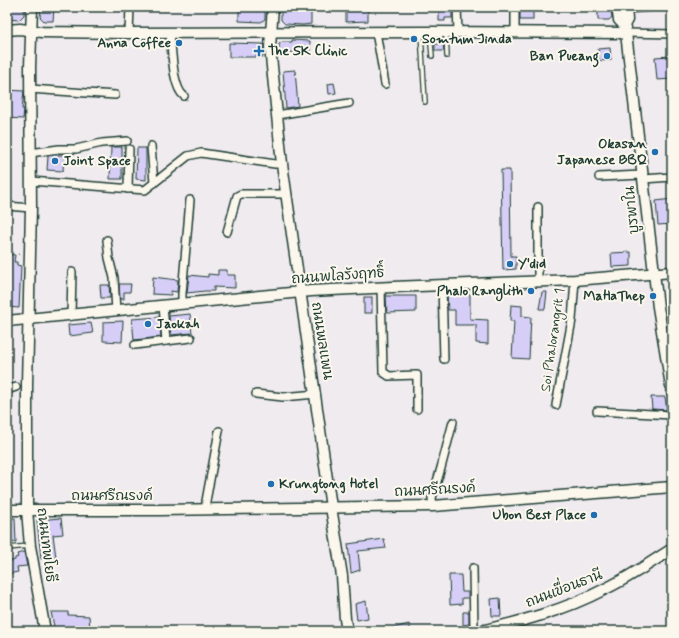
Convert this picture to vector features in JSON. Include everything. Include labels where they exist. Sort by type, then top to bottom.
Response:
[{"type":"street","name":"ถนนเทพโยธี","points":[[32,7],[27,510],[30,546],[45,631]]},
{"type":"street","points":[[129,33],[130,7]]},
{"type":"street","name":"ถนนพลแพน","points":[[273,7],[270,47],[282,164],[342,576],[347,631]]},
{"type":"street","points":[[458,7],[458,32]]},
{"type":"street","points":[[515,7],[515,32]]},
{"type":"street","name":"บูรพาใน","points":[[617,7],[619,20],[625,29]]},
{"type":"street","name":"บูรพาใน","points":[[626,7],[627,20],[625,29],[654,274],[672,392]]},
{"type":"street","points":[[7,30],[129,33],[271,33],[515,32],[625,29],[672,34]]},
{"type":"street","points":[[376,32],[385,84]]},
{"type":"street","points":[[170,33],[176,84],[181,94],[184,96]]},
{"type":"street","points":[[30,89],[115,95]]},
{"type":"street","points":[[277,115],[349,103]]},
{"type":"street","points":[[30,153],[59,149],[76,149],[102,143],[127,141]]},
{"type":"street","points":[[151,146],[154,183]]},
{"type":"street","points":[[128,189],[129,149]]},
{"type":"street","points":[[31,180],[145,190],[188,156],[202,153],[282,164]]},
{"type":"street","points":[[599,177],[672,177]]},
{"type":"street","points":[[227,232],[237,196],[241,194],[286,194]]},
{"type":"street","points":[[182,304],[190,200]]},
{"type":"street","points":[[7,206],[31,208]]},
{"type":"street","points":[[538,207],[538,281]]},
{"type":"street","points":[[107,240],[109,258],[114,278],[116,311]]},
{"type":"street","points":[[71,316],[72,272]]},
{"type":"street","name":"ถนนพโลรังฤทธิ์","points":[[7,321],[71,316],[300,292],[381,287],[574,280],[672,272]]},
{"type":"street","name":"Soi Phalorangrit 1","points":[[556,405],[572,320],[574,280]]},
{"type":"street","points":[[442,285],[444,359]]},
{"type":"street","points":[[381,287],[383,372],[389,376],[417,375],[417,409]]},
{"type":"street","points":[[163,306],[166,341]]},
{"type":"street","points":[[135,345],[190,338]]},
{"type":"street","points":[[7,390],[16,387]]},
{"type":"street","points":[[256,394],[283,397],[316,394]]},
{"type":"street","points":[[597,411],[672,415]]},
{"type":"street","points":[[433,506],[432,498],[452,422]]},
{"type":"street","points":[[206,509],[206,501],[219,431]]},
{"type":"street","name":"ถนนศรีณรงค์","points":[[7,510],[433,506],[672,488]]},
{"type":"street","name":"ถนนเขื่อนธานี","points":[[481,631],[545,614],[584,599],[605,590],[671,553]]},
{"type":"street","points":[[473,568],[474,631]]},
{"type":"lane","points":[[425,32],[432,56]]},
{"type":"lane","points":[[425,32],[425,102]]},
{"type":"lane","points":[[446,32],[447,56]]},
{"type":"lane","points":[[7,548],[30,546]]},
{"type":"building","points":[[7,7],[24,7],[24,15],[19,20],[7,19]]},
{"type":"building","points":[[41,7],[54,7],[53,21],[44,21],[40,17]]},
{"type":"building","points":[[311,7],[311,24],[285,24],[281,20],[281,11],[296,11],[295,8]]},
{"type":"building","points":[[346,7],[368,7],[368,21],[346,22]]},
{"type":"building","points":[[439,7],[452,7],[452,18],[445,18],[445,21],[439,21]]},
{"type":"building","points":[[520,7],[533,7],[533,20],[520,20]]},
{"type":"building","points":[[598,7],[611,7],[612,17],[609,20],[598,20]]},
{"type":"building","points":[[634,7],[659,7],[659,11],[634,13]]},
{"type":"building","points":[[239,9],[265,9],[265,19],[261,22],[239,21]]},
{"type":"building","points":[[292,40],[310,41],[310,53],[286,52],[286,54],[280,54],[279,44],[282,42],[292,42]]},
{"type":"building","points":[[229,43],[263,44],[263,57],[229,57]]},
{"type":"building","points":[[435,44],[443,44],[444,51],[435,51]]},
{"type":"building","points":[[610,48],[611,60],[599,61],[598,49]]},
{"type":"building","points":[[670,56],[672,79],[657,80],[655,57]]},
{"type":"building","points":[[295,70],[298,106],[286,108],[283,71]]},
{"type":"building","points":[[334,83],[336,93],[329,94],[328,84]]},
{"type":"building","points":[[7,90],[24,91],[22,109],[24,109],[23,119],[7,118]]},
{"type":"building","points":[[111,147],[122,147],[122,179],[110,179]]},
{"type":"building","points":[[137,148],[146,148],[146,180],[136,179]]},
{"type":"building","points":[[64,155],[63,171],[47,170],[48,156]]},
{"type":"building","points":[[501,170],[510,170],[511,256],[516,256],[516,269],[503,270]]},
{"type":"building","points":[[672,199],[672,224],[658,225],[656,201]]},
{"type":"building","points":[[631,252],[631,266],[612,267],[611,253]]},
{"type":"building","points":[[7,254],[15,255],[14,262],[17,262],[17,265],[21,266],[19,308],[7,307]]},
{"type":"building","points":[[218,270],[227,270],[227,275],[235,275],[235,288],[214,287],[214,291],[187,293],[189,275],[208,277],[208,274],[218,275]]},
{"type":"building","points":[[153,277],[178,280],[177,292],[171,291],[171,295],[152,294]]},
{"type":"building","points":[[119,284],[131,284],[130,292],[124,292],[124,299],[120,299]]},
{"type":"building","points":[[100,285],[109,285],[110,298],[101,298]]},
{"type":"building","points":[[542,292],[547,292],[545,309],[539,309]]},
{"type":"building","points":[[470,294],[470,319],[488,320],[488,344],[476,343],[476,325],[455,325],[455,310],[448,310],[447,295]]},
{"type":"building","points":[[386,296],[416,296],[416,312],[387,313]]},
{"type":"building","points":[[364,297],[372,297],[372,313],[364,313]]},
{"type":"building","points":[[511,305],[522,306],[522,316],[531,317],[529,359],[512,358],[514,321],[510,321]]},
{"type":"building","points":[[190,314],[192,333],[171,335],[169,316]]},
{"type":"building","points":[[159,317],[161,337],[134,340],[132,319]]},
{"type":"building","points":[[123,321],[122,342],[103,341],[103,322]]},
{"type":"building","points":[[91,323],[93,333],[69,336],[68,325]]},
{"type":"building","points":[[651,397],[665,397],[667,410],[652,409]]},
{"type":"building","points":[[7,518],[15,518],[16,542],[7,543]]},
{"type":"building","points":[[61,518],[63,534],[53,535],[56,557],[41,559],[37,520]]},
{"type":"building","points":[[384,539],[386,548],[358,551],[360,570],[351,573],[348,544]]},
{"type":"building","points":[[24,552],[27,566],[17,567],[18,572],[8,574],[7,562],[15,560],[15,558],[18,557],[17,554]]},
{"type":"building","points":[[449,575],[461,575],[462,592],[468,592],[468,598],[462,598],[462,604],[450,605]]},
{"type":"building","points":[[500,598],[501,616],[492,616],[491,599]]},
{"type":"building","points":[[366,601],[368,618],[357,620],[355,604]]},
{"type":"building","points":[[51,612],[68,612],[68,615],[89,616],[90,631],[55,631]]},
{"type":"building","points":[[463,612],[469,612],[469,624],[463,625]]},
{"type":"building","points":[[409,624],[411,631],[389,631],[389,629]]},
{"type":"place","name":"Somtum Jinda","points":[[414,39]]},
{"type":"place","name":"Anna Coffee","points":[[179,43]]},
{"type":"place","name":"The SK Clinic","points":[[259,51]]},
{"type":"place","name":"Ban Pueang","points":[[607,56]]},
{"type":"place","name":"Okasan Japanese BBQ","points":[[655,152]]},
{"type":"place","name":"Joint Space","points":[[55,161]]},
{"type":"place","name":"Y'did","points":[[510,264]]},
{"type":"place","name":"Phalo Ranglith","points":[[531,291]]},
{"type":"place","name":"MaHaThep","points":[[653,296]]},
{"type":"place","name":"Jaokah","points":[[148,324]]},
{"type":"place","name":"Krungtong Hotel","points":[[271,484]]},
{"type":"place","name":"Ubon Best Place","points":[[594,515]]}]
